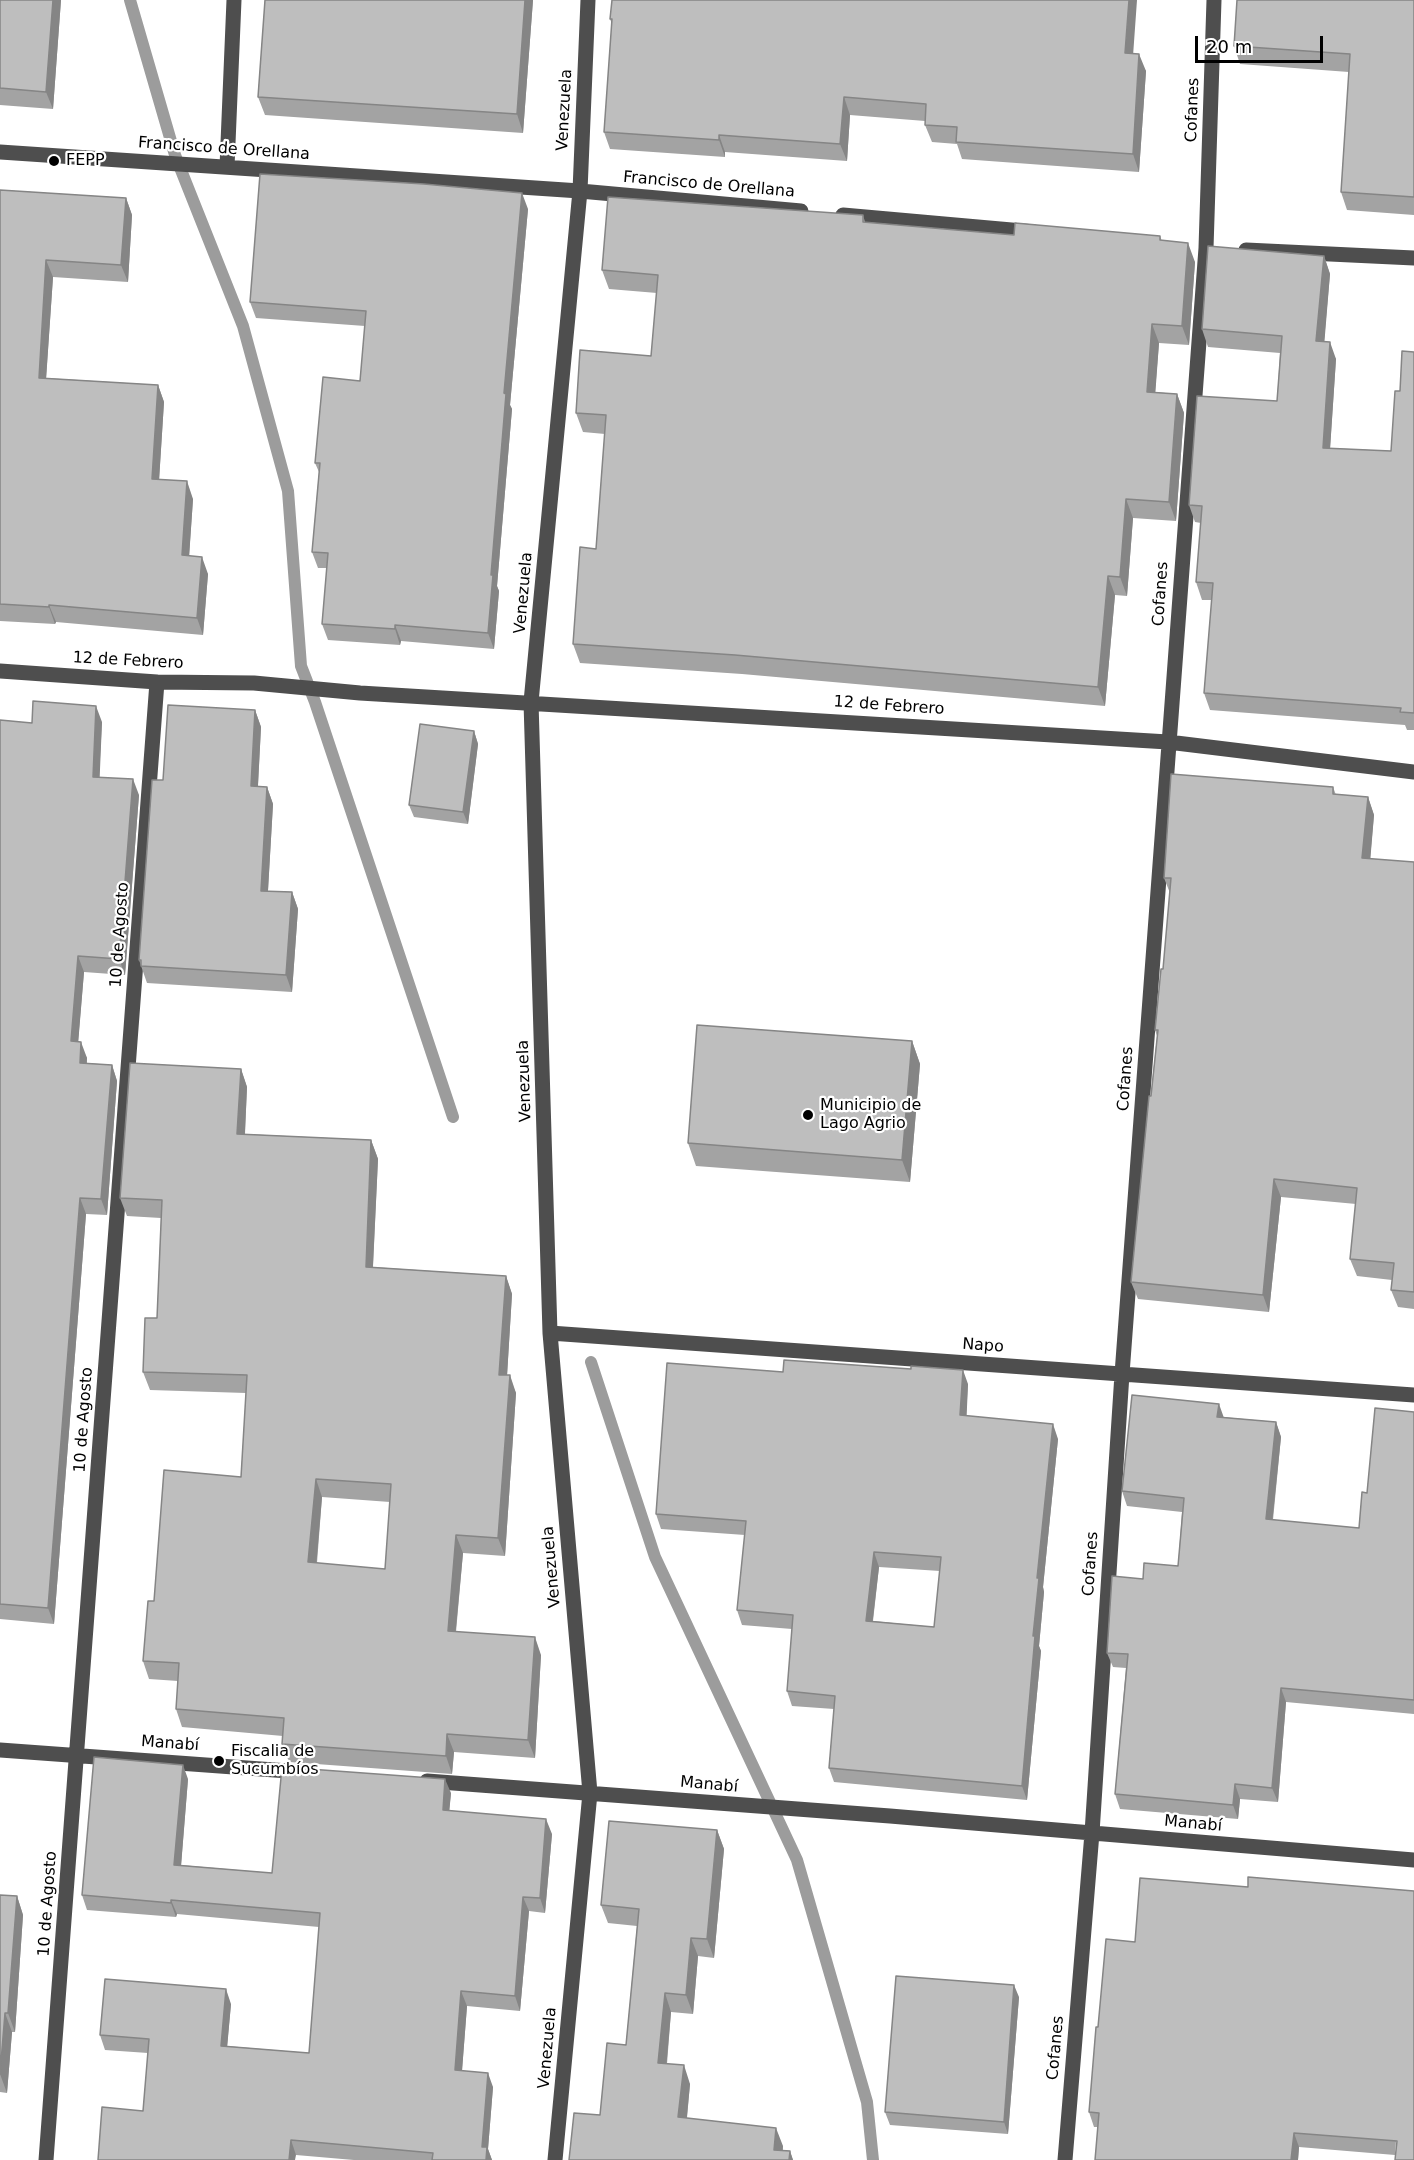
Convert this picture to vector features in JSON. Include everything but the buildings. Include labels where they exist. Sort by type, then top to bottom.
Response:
[{"type":"street","points":[[227,167],[234,0]]},
{"type":"street","name":"Venezuela","points":[[555,2160],[590,1793],[550,1333],[531,702],[580,191],[588,0]]},
{"type":"street","name":"Cofanes","points":[[1065,2160],[1092,1833],[1122,1374],[1168,742],[1211,248],[1214,0]]},
{"type":"street","name":"Francisco de Orellana","points":[[0,152],[580,191],[1052,234]]},
{"type":"street","points":[[1211,248],[1414,258]]},
{"type":"street","name":"12 de Febrero","points":[[0,671],[158,682],[254,683],[360,693],[1168,742],[1414,772]]},
{"type":"street","name":"10 de Agosto","points":[[46,2160],[158,682]]},
{"type":"street","name":"Napo","points":[[550,1333],[1414,1395]]},
{"type":"street","name":"Manabí","points":[[0,1750],[315,1773]]},
{"type":"street","name":"Manabí","points":[[411,1780],[890,1816],[1414,1860]]},
{"type":"waterway","points":[[130,0],[175,155],[243,326],[288,491],[301,666],[453,1117]]},
{"type":"waterway","points":[[591,1362],[655,1557],[797,1860],[867,2102],[873,2160]]},
{"type":"place","name":"FEPP","points":[[54,161]]},
{"type":"place","name":"Municipio de Lago Agrio","points":[[808,1115]]},
{"type":"place","name":"Fiscalia de Sucumbíos","points":[[219,1761]]}]
